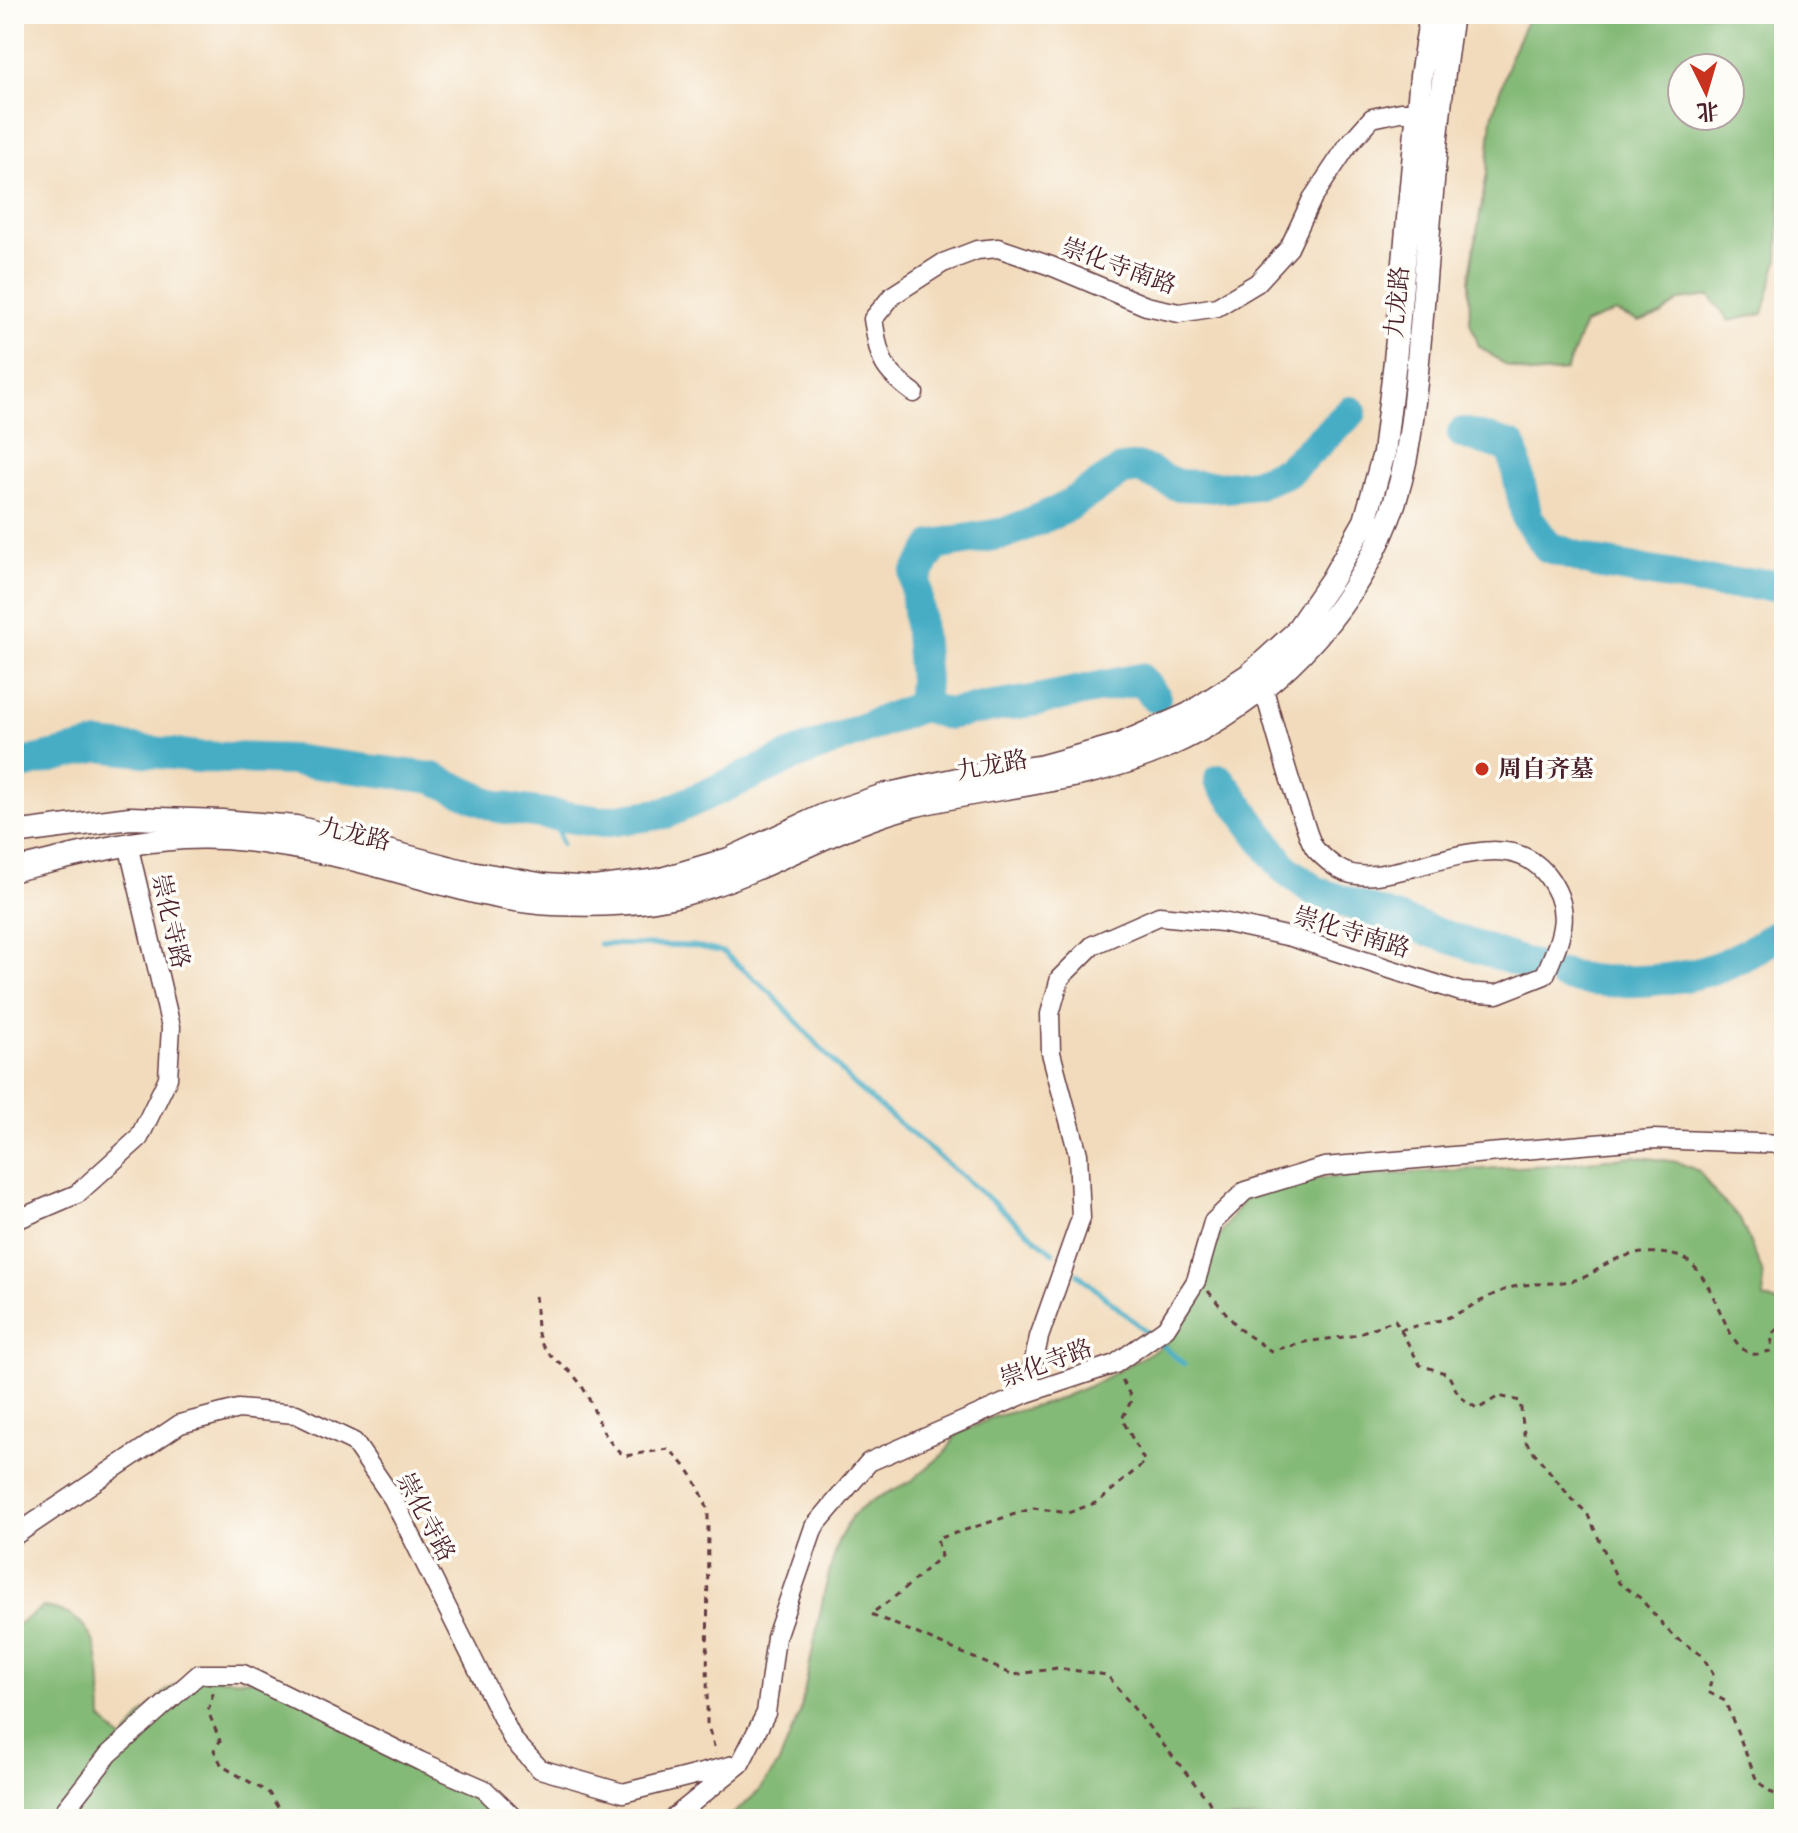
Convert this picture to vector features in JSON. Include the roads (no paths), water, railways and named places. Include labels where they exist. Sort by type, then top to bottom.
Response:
[{"type":"main road","name":"九龙路","points":[[14,833],[130,818],[296,827],[459,870],[545,885],[594,888],[658,880],[729,859],[824,815],[884,795],[976,775],[1039,767],[1119,745],[1189,714],[1250,674],[1294,634],[1332,579],[1365,521],[1386,437],[1418,112],[1431,14]]},
{"type":"main road","name":"九龙路","points":[[14,870],[128,844],[186,838],[257,841],[329,854],[476,893],[532,903],[595,906],[644,903],[689,893],[730,878],[883,815],[951,799],[1051,782],[1108,767],[1166,747],[1224,717],[1264,689],[1300,655],[1337,613],[1366,569],[1390,514],[1405,459],[1416,381],[1442,78],[1452,14]]},
{"type":"street","name":"崇化寺南路","points":[[914,393],[892,377],[879,353],[873,319],[893,295],[943,263],[977,250],[998,248],[1051,266],[1146,306],[1179,313],[1217,307],[1257,283],[1289,248],[1312,199],[1348,145],[1372,118],[1418,112]]},
{"type":"street","name":"崇化寺南路","points":[[1027,1393],[1039,1337],[1081,1218],[1078,1154],[1051,1053],[1050,1014],[1060,978],[1093,945],[1159,916],[1222,922],[1291,937],[1461,992],[1497,994],[1545,975],[1564,929],[1559,891],[1536,862],[1507,853],[1464,853],[1363,877],[1340,870],[1314,848],[1288,779],[1264,689]]},
{"type":"street","name":"崇化寺路","points":[[14,1221],[77,1194],[139,1138],[168,1078],[171,1027],[128,844]]},
{"type":"street","name":"崇化寺路","points":[[672,1819],[740,1764],[766,1713],[776,1637],[814,1527],[869,1462],[1027,1393],[1115,1364],[1166,1328],[1196,1281],[1213,1222],[1245,1191],[1324,1167],[1653,1139],[1784,1144]]},
{"type":"street","name":"崇化寺路","points":[[14,1536],[180,1424],[238,1409],[296,1414],[354,1442],[393,1499],[513,1740],[540,1769],[623,1793],[740,1764]]},
{"type":"street","points":[[58,1819],[109,1754],[199,1674],[243,1674],[484,1789],[515,1819]]},
{"type":"waterway","points":[[922,706],[924,680],[915,576],[935,545],[1006,533],[1061,510],[1123,470],[1140,468],[1177,485],[1226,487],[1255,484],[1288,471],[1351,412]]},
{"type":"waterway","points":[[1463,433],[1512,447],[1527,518],[1548,547],[1596,563],[1717,583],[1776,585],[1784,581]]},
{"type":"waterway","points":[[14,766],[99,746],[199,757],[292,760],[433,778],[497,807],[602,822],[666,813],[790,757],[922,706],[947,714],[1140,679],[1155,697]]},
{"type":"waterway","points":[[1220,780],[1284,868],[1316,892],[1532,966]]},
{"type":"waterway","points":[[555,816],[562,844]]},
{"type":"waterway","points":[[1563,975],[1597,981],[1678,977],[1731,962],[1784,931]]},
{"type":"waterway","points":[[599,944],[693,946],[723,952],[771,993],[855,1086],[1053,1253]]},
{"type":"waterway","points":[[1078,1274],[1150,1335]]},
{"type":"waterway","points":[[1157,1341],[1184,1364]]},
{"type":"place","name":"周自齐墓","points":[[1482,769]]}]
